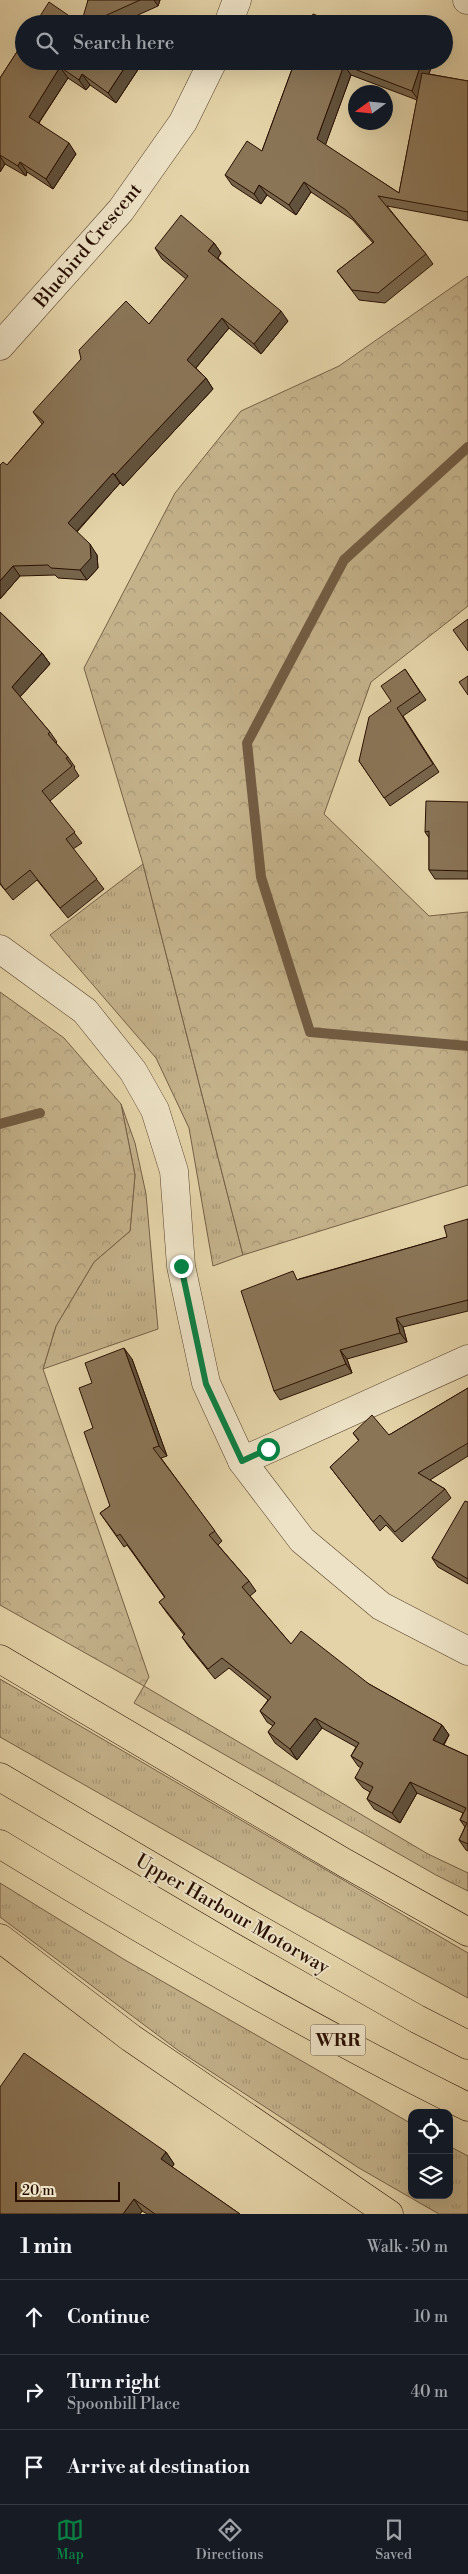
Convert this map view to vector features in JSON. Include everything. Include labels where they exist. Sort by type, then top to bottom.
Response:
[{"type":"highway","points":[[0,1659],[337,1859],[468,1932]]},
{"type":"highway","name":"Upper Harbour Motorway","points":[[0,1777],[241,1919],[417,2019],[468,2045]]},
{"type":"highway","name":"WRR","points":[[0,1844],[88,1897],[379,2062],[468,2107]]},
{"type":"highway","points":[[0,1938],[131,2038],[389,2214]]},
{"type":"street","points":[[231,15],[237,0]]},
{"type":"street","name":"Bluebird Crescent","points":[[0,346],[121,210],[183,122],[208,70]]},
{"type":"street","points":[[0,949],[85,1011],[133,1071],[155,1110],[174,1171],[181,1266],[206,1384],[242,1461],[302,1540],[381,1606],[468,1651]]},
{"type":"street","points":[[242,1461],[468,1359]]},
{"type":"green space","points":[[468,276],[468,606],[371,682],[324,814],[429,916],[468,912],[468,1185],[243,1255],[143,864],[84,668],[175,493],[241,411],[339,366]]},
{"type":"green space","points":[[143,864],[243,1255],[213,1266],[189,1128],[156,1058],[50,935]]},
{"type":"green space","points":[[0,992],[64,1038],[121,1104],[135,1175],[130,1231],[94,1262],[56,1326],[43,1369],[149,1677],[144,1686],[0,1605]]},
{"type":"green space","points":[[121,1104],[135,1143],[146,1194],[158,1329],[43,1369],[56,1326],[94,1262],[130,1231],[135,1175]]},
{"type":"green space","points":[[0,1679],[468,1953],[468,1998],[298,1906],[0,1737]]},
{"type":"green space","points":[[144,1686],[428,1854],[468,1873],[468,1891],[436,1875],[134,1703]]},
{"type":"green space","points":[[0,1883],[125,1960],[408,2122],[408,2196],[359,2168],[179,2051],[0,1917]]},
{"type":"green space","points":[[453,2148],[468,2156],[468,2214],[439,2214],[413,2199],[453,2199]]},
{"type":"building","points":[[88,0],[140,0],[107,15],[84,15]]},
{"type":"building","points":[[49,2],[68,15],[41,15]]},
{"type":"building","points":[[15,55],[15,70],[58,70],[29,117],[69,143],[46,179],[20,162],[18,166],[0,155],[0,78]]},
{"type":"building","points":[[64,70],[123,70],[108,93],[82,74],[79,80]]},
{"type":"building","points":[[292,70],[342,70],[317,139],[399,193],[422,73],[468,81],[468,212],[378,196],[426,254],[378,293],[352,290],[337,271],[374,242],[346,210],[304,182],[289,205],[259,185],[254,194],[225,175],[247,141],[262,151]]},
{"type":"building","points":[[357,70],[419,70],[412,91]]},
{"type":"building","points":[[181,215],[214,243],[208,251],[281,311],[254,344],[222,318],[187,360],[206,378],[115,475],[113,473],[68,523],[90,544],[91,558],[80,570],[51,568],[48,565],[13,566],[0,581],[0,465],[3,462],[7,465],[44,422],[33,412],[81,359],[79,350],[126,301],[149,324],[188,276],[155,248]]},
{"type":"building","points":[[0,612],[42,653],[12,687],[50,732],[48,734],[68,757],[66,758],[72,766],[42,791],[75,832],[66,839],[97,879],[60,908],[30,870],[5,890],[0,883]]},
{"type":"building","points":[[468,619],[468,651],[453,630]]},
{"type":"building","points":[[405,669],[420,692],[397,708],[433,764],[384,798],[359,761],[369,717],[391,701],[381,686]]},
{"type":"building","points":[[468,676],[468,695],[459,682]]},
{"type":"building","points":[[426,801],[468,802],[468,871],[429,870],[429,831],[425,832]]},
{"type":"building","points":[[468,1219],[468,1300],[396,1318],[400,1333],[340,1350],[346,1364],[274,1391],[241,1291],[293,1271],[297,1280],[447,1237],[444,1226]]},
{"type":"building","points":[[124,1348],[159,1446],[153,1448],[215,1531],[209,1535],[249,1581],[242,1587],[291,1644],[301,1631],[369,1684],[442,1725],[433,1740],[468,1756],[468,1844],[459,1840],[467,1823],[460,1820],[466,1808],[410,1782],[392,1813],[367,1799],[373,1787],[355,1778],[363,1763],[351,1756],[359,1743],[315,1718],[290,1749],[268,1732],[275,1723],[260,1711],[271,1697],[222,1658],[208,1669],[182,1637],[185,1634],[159,1602],[165,1597],[120,1534],[117,1536],[100,1513],[110,1506],[84,1432],[93,1428],[79,1388],[92,1383],[85,1363]]},
{"type":"building","points":[[468,1388],[468,1443],[418,1473],[445,1489],[395,1532],[380,1515],[373,1522],[330,1467],[359,1440],[353,1433],[372,1415],[389,1435]]},
{"type":"building","points":[[465,1501],[468,1502],[468,1579],[432,1558]]},
{"type":"building","points":[[24,2053],[166,2152],[161,2159],[240,2214],[155,2214],[134,2199],[123,2214],[0,2214],[0,2087]]},
{"type":"waterway","points":[[468,447],[344,560],[247,743],[261,877],[310,1032],[468,1046]]},
{"type":"waterway","points":[[0,1124],[40,1113]]},
{"type":"route","points":[[181,1266],[206,1384],[242,1461],[268,1449]]}]
